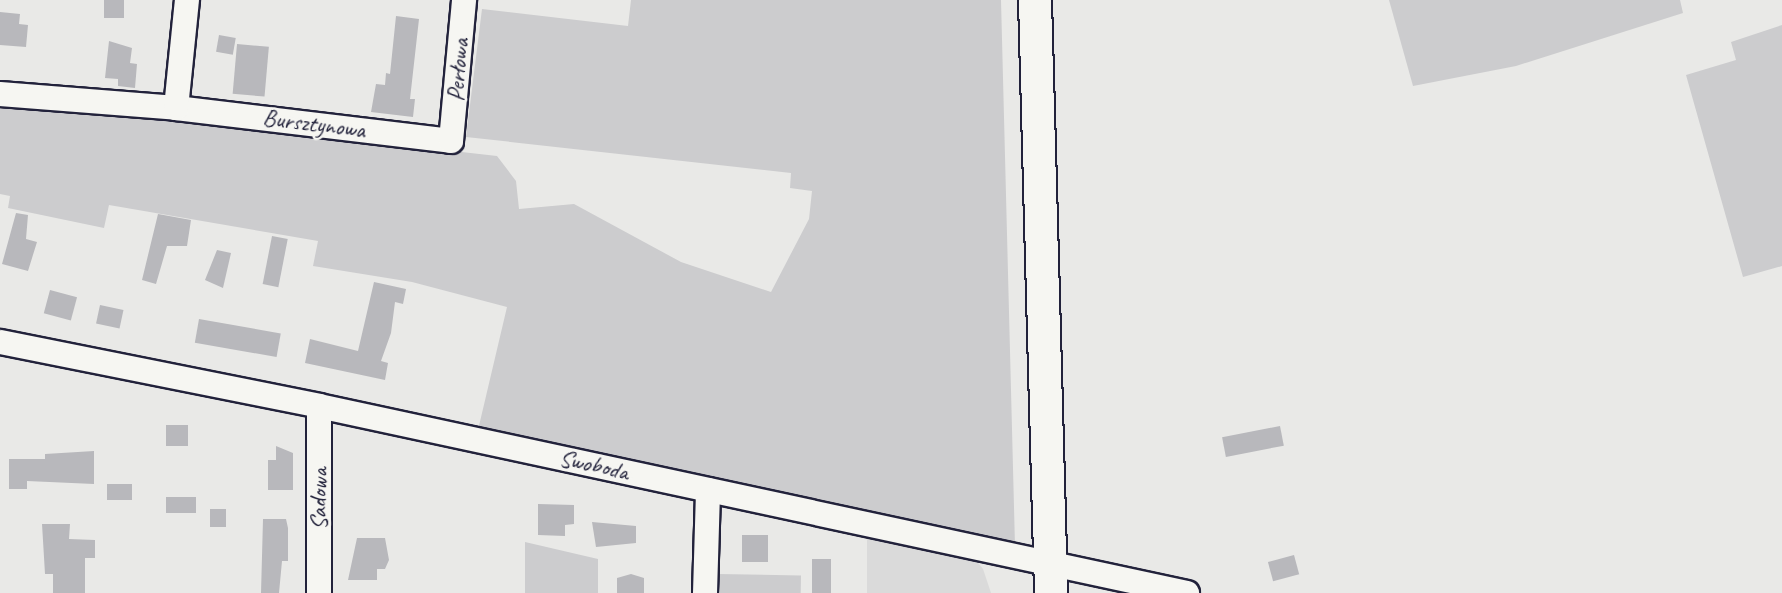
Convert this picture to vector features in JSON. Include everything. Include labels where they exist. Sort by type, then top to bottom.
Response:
[{"type":"main road","points":[[1035,0],[1050,579]]},
{"type":"street","points":[[176,108],[187,0]]},
{"type":"street","name":"Perłowa","points":[[451,141],[464,0]]},
{"type":"street","name":"Bursztynowa","points":[[0,94],[176,108],[451,141]]},
{"type":"street","name":"Swoboda","points":[[0,342],[319,406],[708,490],[1050,579],[1187,593]]},
{"type":"street","name":"Sadowa","points":[[319,406],[320,593]]},
{"type":"street","points":[[705,593],[708,490]]},
{"type":"shaded area","points":[[631,0],[1001,0],[1015,546],[478,430],[507,307],[412,282],[313,266],[318,241],[109,205],[104,228],[8,208],[10,196],[0,194],[0,100],[497,156],[516,181],[519,209],[574,204],[681,262],[771,292],[809,219],[812,191],[790,188],[791,173],[466,137],[482,9],[628,26]]},
{"type":"shaded area","points":[[1389,0],[1680,0],[1683,13],[1516,66],[1413,86]]},
{"type":"shaded area","points":[[1782,25],[1782,266],[1743,277],[1686,75],[1736,60],[1731,42]]},
{"type":"shaded area","points":[[867,531],[971,554],[983,569],[991,593],[867,593]]},
{"type":"shaded area","points":[[525,542],[598,559],[598,593],[525,593]]},
{"type":"shaded area","points":[[718,574],[801,575],[801,593],[718,593]]},
{"type":"building","points":[[104,0],[124,0],[124,18],[104,18]]},
{"type":"building","points":[[0,12],[20,14],[19,24],[28,25],[26,47],[0,45]]},
{"type":"building","points":[[396,16],[419,19],[410,99],[415,99],[413,117],[371,112],[376,84],[385,85],[386,73],[390,74]]},
{"type":"building","points":[[219,35],[236,38],[233,55],[216,52]]},
{"type":"building","points":[[109,41],[132,48],[130,63],[137,64],[135,88],[118,86],[118,79],[105,78]]},
{"type":"building","points":[[237,44],[269,47],[265,97],[233,94]]},
{"type":"building","points":[[16,213],[28,215],[26,239],[37,242],[28,271],[2,264]]},
{"type":"building","points":[[158,214],[191,220],[187,246],[167,246],[156,284],[142,280]]},
{"type":"building","points":[[272,236],[288,239],[278,287],[263,284]]},
{"type":"building","points":[[217,250],[231,253],[223,288],[205,280]]},
{"type":"building","points":[[374,282],[406,289],[403,304],[395,302],[391,333],[381,361],[388,363],[385,380],[305,363],[310,339],[358,351]]},
{"type":"building","points":[[50,290],[77,297],[71,320],[44,313]]},
{"type":"building","points":[[100,305],[123,310],[120,329],[96,324]]},
{"type":"building","points":[[199,319],[281,333],[277,357],[195,343]]},
{"type":"building","points":[[166,425],[188,425],[188,446],[166,446]]},
{"type":"building","points":[[1280,426],[1284,446],[1226,457],[1222,437]]},
{"type":"building","points":[[276,446],[293,453],[293,490],[268,490],[268,460],[276,460]]},
{"type":"building","points":[[94,451],[94,484],[27,481],[27,489],[9,489],[9,459],[45,459],[45,454]]},
{"type":"building","points":[[107,484],[132,484],[132,500],[107,500]]},
{"type":"building","points":[[166,497],[196,497],[196,513],[166,513]]},
{"type":"building","points":[[538,504],[574,505],[574,524],[565,525],[565,536],[538,535]]},
{"type":"building","points":[[210,509],[226,509],[226,527],[210,527]]},
{"type":"building","points":[[263,519],[286,519],[288,528],[288,561],[282,561],[279,593],[261,593]]},
{"type":"building","points":[[592,522],[636,526],[636,543],[596,547]]},
{"type":"building","points":[[42,524],[70,524],[69,539],[95,540],[95,558],[85,558],[85,593],[53,593],[53,574],[45,574]]},
{"type":"building","points":[[742,535],[768,535],[768,562],[742,562]]},
{"type":"building","points":[[357,538],[385,538],[389,560],[385,569],[377,569],[377,580],[348,580]]},
{"type":"building","points":[[1294,555],[1299,574],[1273,581],[1268,562]]},
{"type":"building","points":[[812,559],[831,559],[831,593],[812,593]]},
{"type":"building","points":[[631,574],[644,578],[644,593],[617,593],[617,578]]}]
